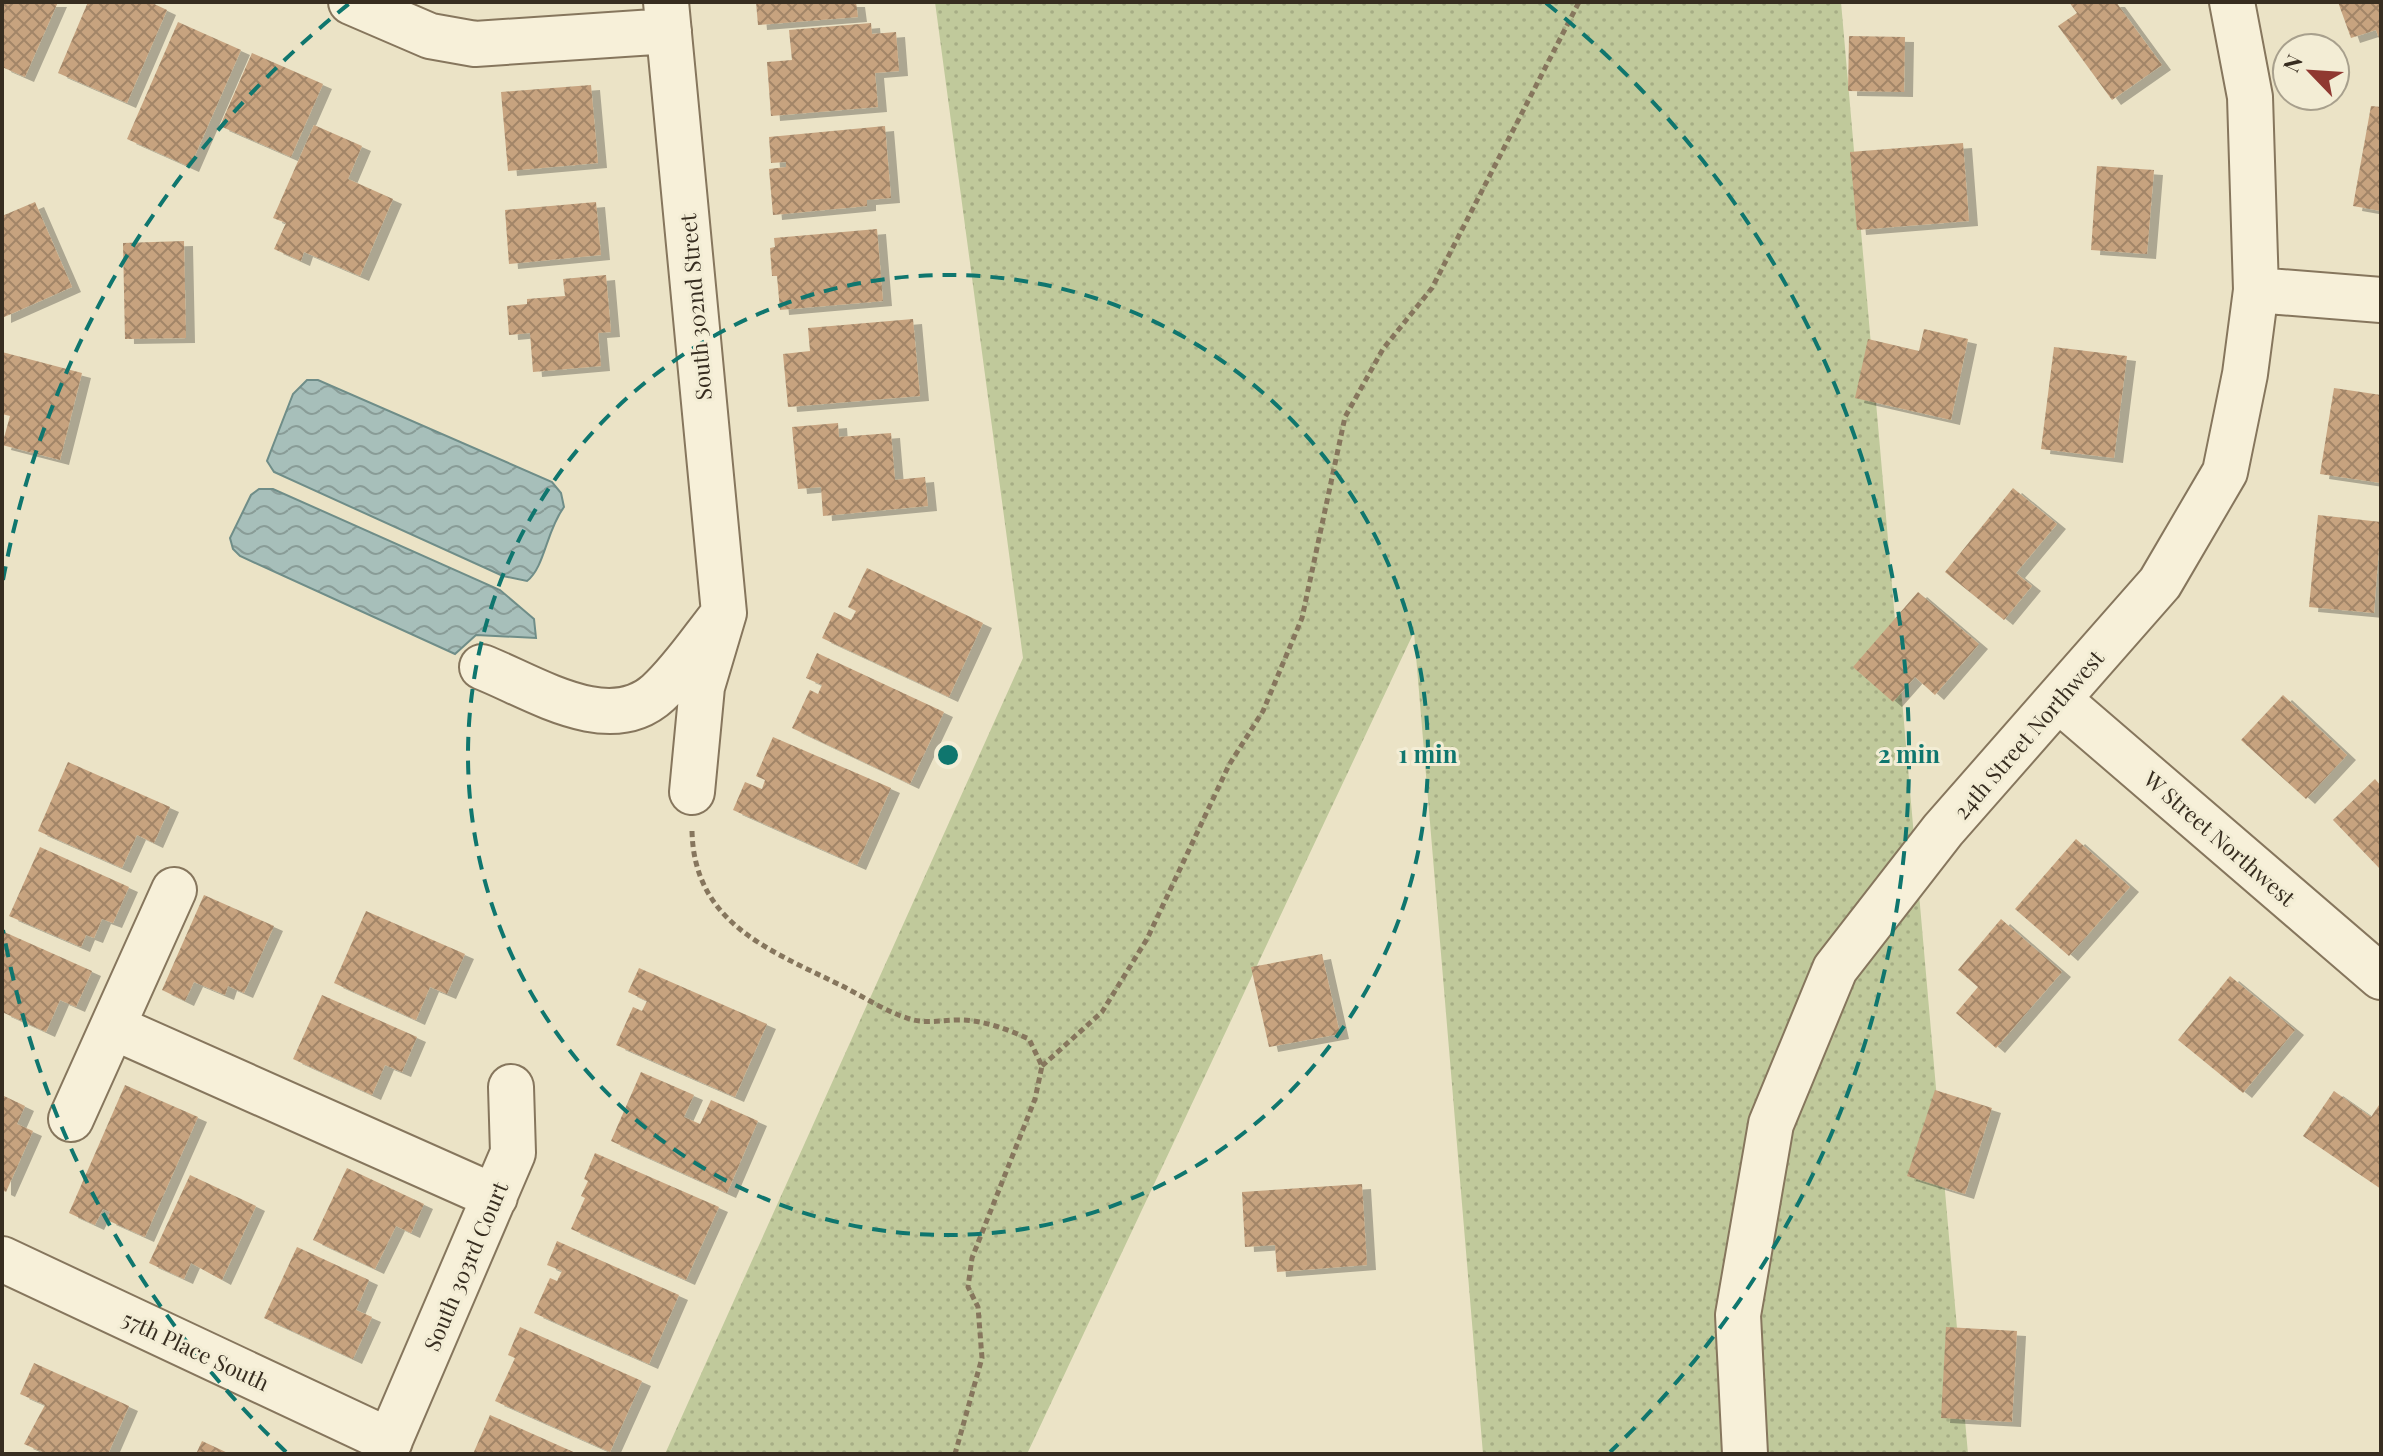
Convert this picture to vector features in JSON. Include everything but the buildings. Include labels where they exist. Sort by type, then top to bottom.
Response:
[{"type":"street","points":[[351,2],[430,36],[475,44],[668,16]]},
{"type":"street","name":"24th Street Northwest","points":[[1745,1454],[1738,1315],[1768,1139],[1771,1124],[1835,969],[1943,830],[2160,583],[2225,472],[2245,374],[2256,290],[2250,97],[2232,2]]},
{"type":"street","name":"South 302nd Street","points":[[668,16],[724,613]]},
{"type":"street","points":[[2256,290],[2381,300]]},
{"type":"street","points":[[482,667],[588,710],[611,714],[628,710],[657,694],[724,613]]},
{"type":"street","points":[[692,792],[702,687],[724,613]]},
{"type":"street","name":"W Street Northwest","points":[[2059,700],[2381,977]]},
{"type":"street","points":[[71,1119],[174,890]]},
{"type":"street","points":[[113,1027],[495,1197]]},
{"type":"street","name":"South 303rd Court","points":[[387,1447],[513,1153],[511,1087]]},
{"type":"street","name":"57th Place South","points":[[5,1269],[387,1447]]},
{"type":"path","points":[[955,1454],[982,1358],[978,1307],[968,1287],[972,1258],[1035,1099],[1042,1066],[1102,1012],[1147,939],[1229,765],[1263,711],[1302,618],[1345,417],[1383,349],[1432,288],[1579,2]]},
{"type":"path","points":[[692,792],[693,857],[715,906],[731,924],[762,947],[910,1019],[938,1023],[959,1020],[1003,1027],[1029,1039],[1042,1066]]},
{"type":"green space","points":[[935,2],[1841,2],[1968,1454],[1483,1454],[1414,632],[1027,1454],[665,1454],[1023,658]]},
{"type":"water","points":[[307,380],[318,380],[552,482],[561,493],[564,507],[533,575],[527,581],[503,576],[274,472],[267,461],[293,394]]},
{"type":"water","points":[[259,489],[273,489],[500,590],[534,619],[536,638],[476,635],[455,654],[240,556],[233,549],[230,538],[251,495]]}]
